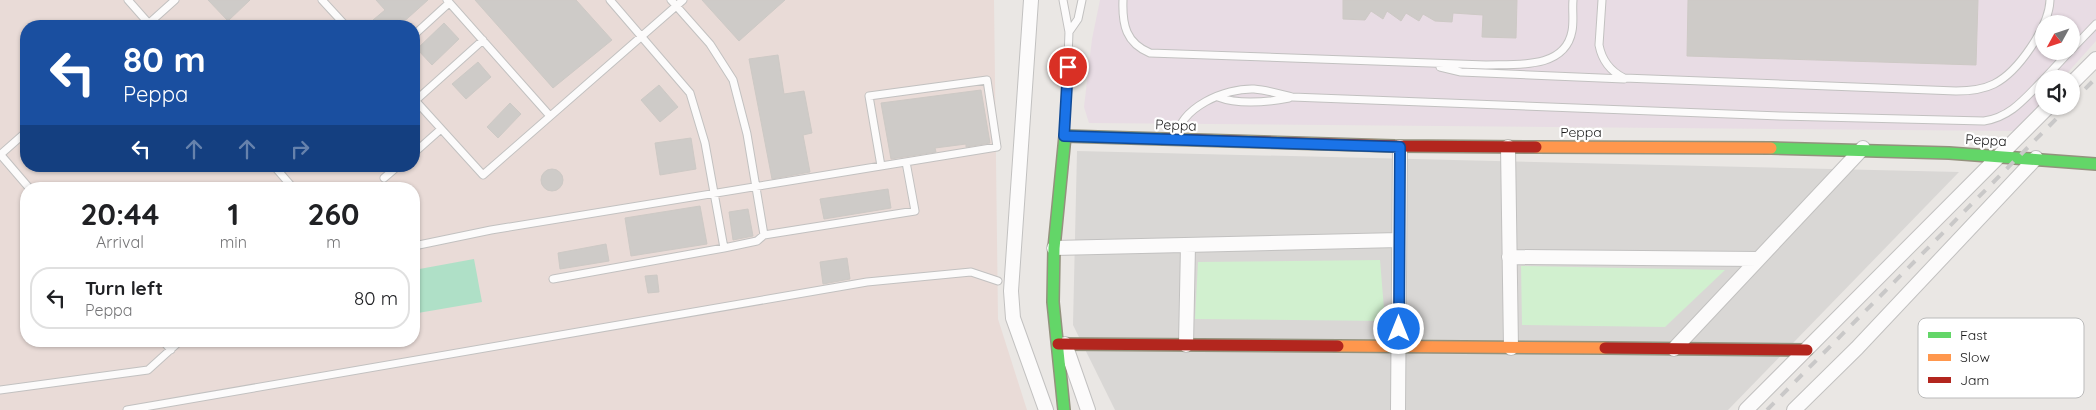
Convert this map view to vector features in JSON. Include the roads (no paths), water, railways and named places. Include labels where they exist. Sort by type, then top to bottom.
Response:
[{"type":"street","points":[[1031,0],[1011,291],[1013,318],[1046,410]]},
{"type":"street","points":[[2080,75],[2096,59]]},
{"type":"street","points":[[1746,410],[2040,115]]},
{"type":"street","points":[[1064,136],[1054,248],[1053,302],[1061,344],[1064,410]]},
{"type":"street","name":"Peppa","points":[[1064,136],[1400,147],[1863,148],[2036,158],[2096,164]]},
{"type":"street","points":[[1398,410],[1400,147]]},
{"type":"street","points":[[1508,147],[1511,348]]},
{"type":"street","points":[[1674,349],[1863,148]]},
{"type":"street","points":[[1794,410],[1857,348],[2036,158]]},
{"type":"street","points":[[1054,248],[1399,240]]},
{"type":"street","points":[[1186,345],[1188,245]]},
{"type":"street","points":[[1509,256],[1758,259]]},
{"type":"street","points":[[1061,344],[1807,350]]},
{"type":"street","points":[[1061,344],[1088,410]]},
{"type":"lane","points":[[128,0],[144,20]]},
{"type":"lane","points":[[153,20],[175,0]]},
{"type":"lane","points":[[322,0],[340,20]]},
{"type":"lane","points":[[610,0],[690,93],[705,143],[724,248]]},
{"type":"lane","points":[[420,106],[483,175],[642,36],[674,3],[682,0]]},
{"type":"lane","points":[[1064,0],[1069,32],[1064,136]]},
{"type":"lane","points":[[1069,32],[1078,19],[1082,0]]},
{"type":"lane","points":[[1123,0],[1126,33],[1137,46],[1150,53],[1486,65],[1540,63],[1560,52],[1572,31],[1572,0]]},
{"type":"lane","points":[[1602,0],[1600,52],[1612,70],[1618,75],[1632,80]]},
{"type":"lane","points":[[1423,63],[1461,72],[1632,80],[1956,91],[1981,89],[1996,83],[2026,53],[2044,22],[2050,0]]},
{"type":"lane","points":[[420,29],[448,1],[550,116]]},
{"type":"lane","points":[[674,3],[710,44],[733,80],[747,134],[764,235]]},
{"type":"lane","points":[[2080,41],[2096,24]]},
{"type":"lane","points":[[420,95],[483,40]]},
{"type":"lane","points":[[2053,70],[2062,60]]},
{"type":"lane","points":[[420,245],[491,230],[997,147],[987,80],[869,96],[881,166]]},
{"type":"lane","points":[[1218,97],[1239,101],[1292,97],[1780,116],[1984,120],[1994,119],[2011,112],[2035,88]]},
{"type":"lane","points":[[1176,140],[1180,125],[1189,114],[1218,97],[1237,90],[1255,89],[1292,97]]},
{"type":"lane","points":[[420,148],[441,129]]},
{"type":"lane","points":[[20,137],[0,154],[24,182]]},
{"type":"lane","points":[[553,279],[724,248],[757,241],[764,235],[915,211],[906,162]]},
{"type":"lane","points":[[279,172],[288,182]]},
{"type":"lane","points":[[384,178],[391,172]]},
{"type":"lane","points":[[127,410],[867,282],[971,272],[998,281]]},
{"type":"lane","points":[[168,347],[171,350]]},
{"type":"lane","points":[[0,390],[148,370],[174,347]]},
{"type":"railway","points":[[2080,94],[2096,78]]},
{"type":"railway","points":[[1767,410],[2060,115]]}]
